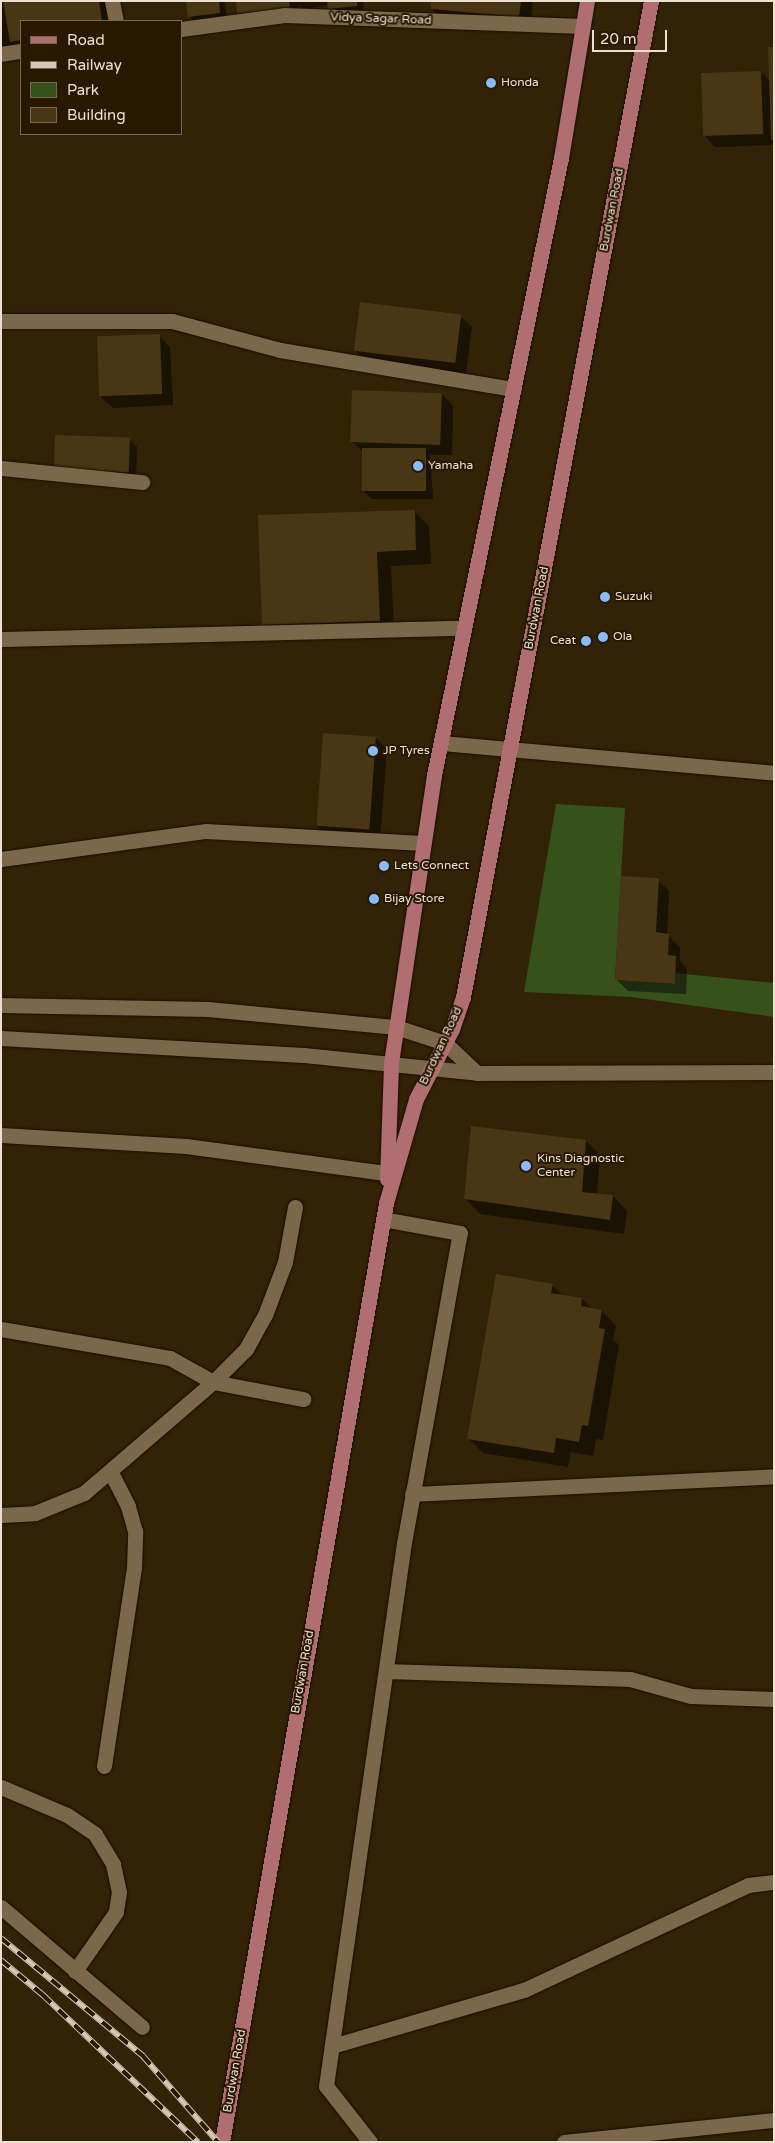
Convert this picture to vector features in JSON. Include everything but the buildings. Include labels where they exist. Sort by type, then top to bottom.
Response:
[{"type":"main road","name":"Burdwan Road","points":[[386,1203],[391,1063],[423,843],[464,628],[561,158],[587,1]]},
{"type":"main road","name":"Burdwan Road","points":[[222,2142],[364,1320],[386,1203],[416,1099],[434,1068],[463,997],[652,1]]},
{"type":"street","points":[[112,1],[116,20]]},
{"type":"street","name":"Vidya Sagar Road","points":[[182,29],[284,16],[582,26]]},
{"type":"street","points":[[1,54],[20,51]]},
{"type":"street","points":[[1,321],[172,321],[280,350],[514,389]]},
{"type":"street","points":[[1,468],[142,482]]},
{"type":"street","points":[[1,639],[464,628]]},
{"type":"street","points":[[441,743],[510,751],[774,773]]},
{"type":"street","points":[[1,859],[206,831],[423,843]]},
{"type":"street","points":[[1,1005],[208,1009],[396,1027],[445,1043],[477,1073]]},
{"type":"street","points":[[1,1038],[304,1055],[477,1073],[774,1072]]},
{"type":"street","points":[[1,1136],[186,1146],[387,1173]]},
{"type":"street","points":[[1,1515],[35,1513],[84,1493],[213,1382],[246,1349],[265,1315],[291,1243],[295,1208]]},
{"type":"street","points":[[370,2142],[326,2086],[412,1494],[460,1233],[383,1219]]},
{"type":"street","points":[[1,1329],[170,1358],[213,1382],[303,1399]]},
{"type":"street","points":[[104,1766],[134,1568],[135,1531],[128,1506],[110,1471]]},
{"type":"street","points":[[412,1494],[774,1476]]},
{"type":"street","points":[[386,1671],[630,1679],[691,1696],[774,1699]]},
{"type":"street","points":[[1,1787],[67,1815],[95,1834],[113,1864],[119,1892],[116,1912],[75,1971]]},
{"type":"street","points":[[332,2046],[524,1990],[748,1885],[774,1882]]},
{"type":"street","points":[[1,1907],[142,2027]]},
{"type":"street","points":[[564,2142],[774,2120]]},
{"type":"green space","points":[[556,804],[625,808],[615,980],[675,984],[675,973],[774,983],[774,1017],[631,997],[524,992]]},
{"type":"railway","points":[[1,1938],[143,2056],[218,2142]]},
{"type":"railway","points":[[1,1960],[43,1995],[198,2142]]},
{"type":"place","name":"Honda","points":[[491,83]]},
{"type":"place","name":"Yamaha","points":[[418,466]]},
{"type":"place","name":"Suzuki","points":[[605,597]]},
{"type":"place","name":"Ola","points":[[603,637]]},
{"type":"place","name":"Ceat","points":[[586,641]]},
{"type":"place","name":"JP Tyres","points":[[373,751]]},
{"type":"place","name":"Lets Connect","points":[[384,866]]},
{"type":"place","name":"Bijay Store","points":[[374,899]]},
{"type":"place","name":"Kins Diagnostic Center","points":[[526,1166]]}]
